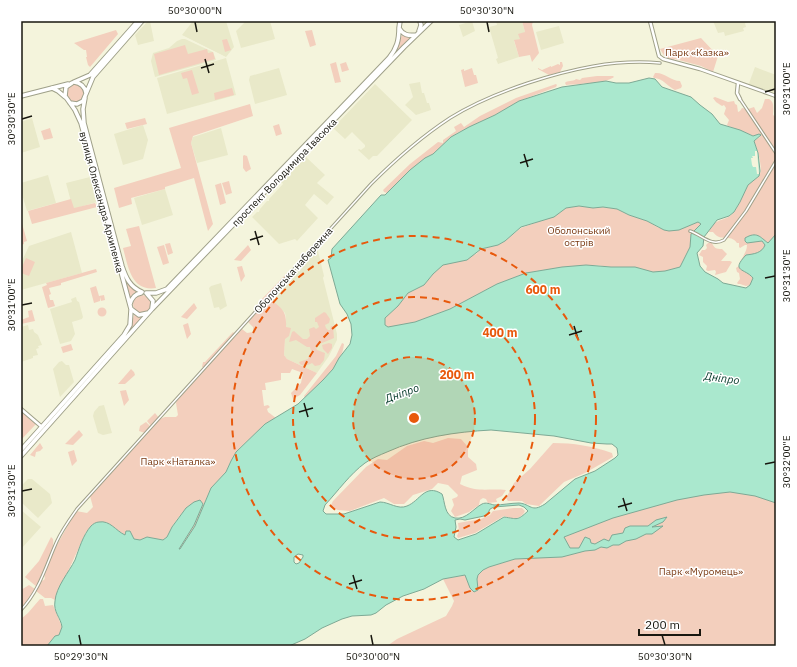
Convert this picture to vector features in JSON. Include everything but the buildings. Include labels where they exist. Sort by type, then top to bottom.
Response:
[{"type":"main road","points":[[66,99],[65,89],[73,83],[90,75],[138,21]]},
{"type":"main road","points":[[49,88],[58,91],[72,103],[77,104],[81,102],[96,74],[142,21]]},
{"type":"main road","points":[[396,21],[402,32],[407,35],[417,33],[421,28],[420,21]]},
{"type":"main road","name":"проспект Володимира Івасюка","points":[[152,309],[389,58],[396,48],[400,21]]},
{"type":"main road","name":"проспект Володимира Івасюка","points":[[144,293],[156,293],[167,288],[240,216],[417,33],[431,21]]},
{"type":"main road","points":[[21,96],[49,88],[78,83],[83,86],[85,96]]},
{"type":"main road","name":"вулиця Олександра Архипенка","points":[[85,96],[83,109],[84,123],[122,266],[125,276],[131,285],[144,293]]},
{"type":"main road","name":"вулиця Олександра Архипенка","points":[[66,99],[75,110],[81,123],[131,307]]},
{"type":"main road","points":[[21,450],[63,406],[152,309],[153,301],[151,298],[144,293],[138,293],[132,297],[132,320],[124,335],[63,406],[21,456]]},
{"type":"main road","points":[[131,307],[139,315],[149,312]]},
{"type":"street","points":[[650,21],[660,56],[663,59],[700,69],[776,96]]},
{"type":"street","name":"Оболонська набережна","points":[[21,610],[37,588],[47,568],[58,539],[77,509],[371,184],[401,155],[451,117],[474,105],[517,87],[589,66],[622,63],[660,63]]},
{"type":"street","points":[[738,83],[737,93],[740,99],[776,153]]},
{"type":"street","points":[[691,231],[709,241],[720,242],[729,235],[746,211],[776,161]]},
{"type":"street","points":[[21,409],[42,427]]},
{"type":"shaded area","points":[[148,21],[150,21],[154,41],[138,45],[135,35]]},
{"type":"shaded area","points":[[193,21],[226,21],[234,47],[226,57],[182,35]]},
{"type":"shaded area","points":[[246,21],[270,21],[275,39],[241,48],[236,31]]},
{"type":"shaded area","points":[[472,21],[475,31],[463,37],[459,25]]},
{"type":"shaded area","points":[[496,21],[522,21],[525,32],[520,39],[514,41],[519,57],[498,64],[496,59],[498,58],[489,27],[497,25]]},
{"type":"shaded area","points":[[713,21],[748,22],[745,23],[746,27],[743,28],[744,31],[725,36],[724,32],[718,33]]},
{"type":"shaded area","points":[[559,26],[564,43],[541,50],[536,32]]},
{"type":"shaded area","points":[[182,39],[213,52],[216,60],[155,77],[151,61],[153,53],[169,48],[177,41]]},
{"type":"shaded area","points":[[226,58],[236,95],[167,114],[157,78]]},
{"type":"shaded area","points":[[755,67],[776,75],[776,96],[748,86]]},
{"type":"shaded area","points":[[279,68],[287,95],[255,104],[249,80],[250,76]]},
{"type":"shaded area","points":[[420,82],[422,93],[424,93],[431,110],[416,115],[405,105],[413,97],[409,84]]},
{"type":"shaded area","points":[[375,84],[412,120],[377,156],[373,156],[369,160],[358,150],[361,150],[365,147],[365,145],[352,132],[345,139],[333,128]]},
{"type":"shaded area","points":[[32,118],[40,147],[21,153],[21,122]]},
{"type":"shaded area","points":[[143,125],[148,140],[143,159],[123,165],[114,134]]},
{"type":"shaded area","points":[[221,128],[228,155],[197,163],[191,143],[193,137]]},
{"type":"shaded area","points":[[306,157],[325,175],[317,183],[334,197],[327,205],[314,194],[305,205],[318,218],[297,241],[295,239],[279,244],[252,217],[259,212],[267,201],[269,201],[269,199],[283,184],[281,182]]},
{"type":"shaded area","points":[[48,175],[56,203],[27,211],[21,191],[21,183]]},
{"type":"shaded area","points":[[90,177],[97,202],[73,209],[66,183]]},
{"type":"shaded area","points":[[165,189],[173,215],[142,225],[134,198]]},
{"type":"shaded area","points":[[71,232],[82,273],[21,290],[21,263],[29,246]]},
{"type":"shaded area","points":[[318,251],[337,334],[337,340],[329,356],[317,373],[287,359],[284,355],[285,313],[269,298],[310,252]]},
{"type":"shaded area","points":[[221,283],[227,306],[220,310],[219,307],[214,308],[209,288]]},
{"type":"shaded area","points":[[76,297],[83,317],[82,319],[72,322],[75,334],[71,341],[60,344],[50,309],[72,302],[71,299]]},
{"type":"shaded area","points":[[28,325],[29,330],[33,329],[38,335],[42,345],[38,346],[39,348],[36,349],[38,355],[21,362],[21,327]]},
{"type":"shaded area","points":[[62,361],[66,365],[69,365],[74,382],[60,397],[53,369],[59,362]]},
{"type":"shaded area","points":[[104,405],[112,433],[103,435],[98,433],[93,416],[94,412],[99,406]]},
{"type":"shaded area","points":[[28,479],[32,479],[50,494],[52,503],[38,518],[21,502],[21,486]]},
{"type":"shaded area","points":[[21,510],[41,527],[21,549]]},
{"type":"green space","points":[[522,21],[533,21],[532,25],[539,53],[532,62],[530,55],[519,57],[514,40],[520,39],[518,34],[525,32]]},
{"type":"green space","points":[[116,30],[118,34],[90,67],[86,57],[86,50],[74,43]]},
{"type":"green space","points":[[312,30],[316,45],[310,47],[305,31]]},
{"type":"green space","points":[[402,35],[410,38],[395,54]]},
{"type":"green space","name":"Парк «Казка»","points":[[701,38],[718,56],[713,72],[701,66],[665,57],[660,49]]},
{"type":"green space","points":[[227,39],[231,50],[225,52],[222,40]]},
{"type":"green space","points":[[185,45],[188,54],[207,49],[208,53],[213,52],[215,59],[159,75],[154,54]]},
{"type":"green space","points":[[336,62],[341,82],[335,83],[330,64]]},
{"type":"green space","points":[[346,62],[349,70],[342,72],[340,64]]},
{"type":"green space","points":[[560,62],[562,62],[563,66],[560,72],[549,75],[538,69],[542,70],[558,64],[560,65]]},
{"type":"green space","points":[[472,68],[478,83],[465,87],[461,70],[464,69],[464,71]]},
{"type":"green space","points":[[192,70],[199,93],[192,95],[187,78],[183,79],[181,73]]},
{"type":"green space","points":[[655,73],[680,81],[682,86],[681,88],[675,90],[672,89],[660,79],[654,78]]},
{"type":"green space","points":[[597,76],[614,77],[605,81],[592,83],[566,85],[565,83],[576,79],[580,80],[582,78]]},
{"type":"green space","points":[[75,84],[81,87],[84,93],[81,99],[75,102],[69,99],[66,93],[69,87]]},
{"type":"green space","points":[[556,84],[556,87],[519,101],[495,115],[457,133],[433,154],[416,166],[387,193],[384,192],[383,190],[410,164],[438,142],[443,143],[443,140],[456,131],[454,127],[461,123],[464,127],[480,116],[516,98]]},
{"type":"green space","points":[[232,88],[234,95],[215,100],[214,93]]},
{"type":"green space","points":[[715,97],[728,102],[734,101],[737,105],[738,112],[742,108],[748,109],[754,107],[757,113],[762,108],[765,99],[771,100],[773,104],[773,115],[776,117],[776,234],[774,238],[776,240],[776,281],[771,288],[746,288],[750,285],[746,286],[738,284],[737,283],[740,279],[736,268],[739,267],[747,245],[740,248],[739,243],[734,240],[722,238],[713,232],[709,232],[715,223],[733,213],[739,205],[749,184],[758,177],[761,171],[757,148],[754,141],[760,137],[759,134],[754,136],[728,126],[729,120],[724,114],[726,108],[724,105],[722,106],[716,102],[713,98]]},
{"type":"green space","points":[[250,104],[253,116],[193,136],[191,143],[213,224],[208,231],[194,178],[165,187],[165,189],[131,198],[132,204],[119,208],[114,188],[181,168],[169,128]]},
{"type":"green space","points":[[145,118],[147,124],[127,129],[125,123]]},
{"type":"green space","points":[[279,124],[282,134],[276,136],[273,126]]},
{"type":"green space","points":[[50,128],[53,138],[44,140],[41,131]]},
{"type":"green space","points":[[244,155],[247,156],[251,169],[246,172],[243,168]]},
{"type":"green space","points":[[229,181],[232,193],[226,195],[222,183]]},
{"type":"green space","points":[[221,183],[226,203],[220,205],[215,185]]},
{"type":"green space","points":[[71,199],[74,208],[95,203],[97,207],[32,224],[28,211]]},
{"type":"green space","name":"Оболонський острів","points":[[579,206],[617,209],[647,221],[659,228],[686,227],[698,222],[702,225],[691,237],[691,245],[685,257],[687,258],[680,267],[656,275],[635,267],[595,265],[562,267],[526,273],[497,284],[450,309],[415,322],[388,328],[385,325],[385,318],[398,306],[408,293],[424,285],[443,265],[476,254],[481,249],[498,245],[521,228],[557,215],[566,208]]},
{"type":"green space","points":[[21,220],[27,241],[21,245]]},
{"type":"green space","points":[[139,226],[156,288],[141,286],[136,282],[129,270],[123,248],[131,246],[126,229]]},
{"type":"green space","points":[[170,243],[173,253],[168,255],[165,244]]},
{"type":"green space","points":[[708,243],[712,243],[716,248],[722,249],[727,254],[721,261],[732,262],[726,272],[715,275],[715,270],[706,270],[707,266],[703,262],[703,257],[699,255],[702,250],[707,248],[706,245]]},
{"type":"green space","points":[[164,245],[169,263],[163,265],[157,247]]},
{"type":"green space","points":[[248,245],[251,250],[241,261],[234,260]]},
{"type":"green space","points":[[26,258],[35,262],[29,276],[21,273],[21,269]]},
{"type":"green space","points":[[242,266],[245,276],[241,282],[237,267]]},
{"type":"green space","points":[[96,269],[97,272],[49,288],[51,294],[49,295],[50,300],[53,300],[55,306],[48,308],[42,287],[47,285],[46,283]]},
{"type":"green space","points":[[287,273],[288,274],[261,304],[259,302]]},
{"type":"green space","points":[[125,280],[137,292],[132,295],[130,299]]},
{"type":"green space","points":[[96,286],[99,296],[104,295],[105,300],[101,301],[100,297],[100,301],[94,303],[90,288]]},
{"type":"green space","points":[[142,295],[148,298],[151,304],[148,310],[142,313],[136,310],[133,304],[136,298]]},
{"type":"green space","name":"Парк «Наталка»","points":[[269,298],[277,304],[284,313],[286,327],[291,328],[289,336],[285,339],[284,355],[287,359],[317,373],[300,395],[293,399],[291,393],[301,383],[303,373],[292,369],[290,373],[281,373],[281,380],[265,383],[266,390],[262,390],[264,406],[268,405],[270,407],[267,409],[268,412],[276,418],[265,424],[240,448],[231,461],[226,472],[211,488],[195,526],[180,549],[194,525],[203,504],[200,500],[192,504],[184,511],[174,523],[168,536],[163,540],[147,537],[140,540],[133,539],[130,531],[126,532],[125,536],[109,524],[98,522],[86,532],[55,600],[45,598],[36,591],[41,581],[45,578],[44,575],[53,552],[76,511],[87,513],[93,507],[90,496],[160,419],[165,417],[176,417],[178,415],[176,403],[178,398],[242,329],[247,333],[253,332],[253,327],[248,322]]},
{"type":"green space","points":[[194,303],[197,308],[187,319],[181,317]]},
{"type":"green space","points":[[100,308],[104,308],[106,312],[104,316],[100,316],[98,314],[98,310]]},
{"type":"green space","points":[[32,310],[35,321],[21,324],[21,320],[29,317],[28,311]]},
{"type":"green space","points":[[324,312],[330,319],[329,323],[325,325],[326,328],[330,330],[331,326],[333,326],[334,338],[315,346],[317,350],[325,353],[324,360],[320,365],[315,366],[312,363],[302,365],[299,362],[308,359],[309,355],[312,354],[310,347],[307,347],[296,340],[289,342],[292,332],[294,331],[303,339],[307,339],[310,336],[309,329],[314,327],[316,329],[319,327],[317,322],[315,322],[315,318]]},
{"type":"green space","points":[[134,315],[143,317],[128,333],[131,326]]},
{"type":"green space","points":[[188,323],[191,334],[187,339],[183,325]]},
{"type":"green space","points":[[233,332],[235,334],[204,367],[202,367],[203,362],[205,362]]},
{"type":"green space","points":[[329,343],[332,344],[332,348],[328,354],[323,349],[322,345]]},
{"type":"green space","points":[[342,343],[344,344],[342,352],[335,367],[305,398],[304,396],[336,356]]},
{"type":"green space","points":[[71,344],[73,350],[63,353],[61,347]]},
{"type":"green space","points":[[131,369],[135,375],[125,384],[118,384]]},
{"type":"green space","points":[[126,390],[129,400],[124,406],[120,391]]},
{"type":"green space","points":[[21,411],[36,424],[21,440]]},
{"type":"green space","points":[[155,413],[159,418],[151,426],[147,421]]},
{"type":"green space","points":[[146,422],[151,427],[145,433],[139,431],[140,426]]},
{"type":"green space","points":[[79,430],[83,435],[73,445],[65,444]]},
{"type":"green space","points":[[448,438],[461,439],[468,447],[468,457],[476,464],[477,470],[462,476],[460,484],[478,489],[506,490],[502,496],[496,499],[497,502],[488,503],[486,499],[483,498],[480,500],[479,505],[469,512],[455,517],[451,511],[454,505],[452,499],[458,495],[448,485],[438,483],[432,489],[413,495],[404,504],[394,504],[384,498],[350,511],[338,510],[330,507],[333,501],[366,467],[378,459],[387,460],[407,446],[424,441],[433,443]]},
{"type":"green space","points":[[40,443],[43,448],[36,452],[35,457],[30,455]]},
{"type":"green space","points":[[553,443],[576,444],[597,448],[612,453],[613,457],[585,473],[564,482],[539,506],[526,504],[522,501],[508,501],[506,498],[514,483],[530,469]]},
{"type":"green space","points":[[74,450],[77,461],[72,466],[68,452]]},
{"type":"green space","name":"Парк «Муромець»","points":[[776,485],[776,646],[387,646],[397,639],[446,616],[454,601],[443,579],[466,575],[470,588],[478,587],[477,578],[480,572],[489,567],[515,559],[535,558],[545,546],[576,532],[602,502]]},
{"type":"green space","points":[[522,508],[525,511],[519,517],[511,518],[504,516],[475,533],[458,538],[458,523],[481,519],[490,515],[493,511]]},
{"type":"green space","points":[[51,537],[53,539],[53,545],[51,557],[37,587],[25,577],[39,561]]},
{"type":"green space","points":[[29,585],[35,589],[29,601],[21,609],[21,590]]},
{"type":"green space","points":[[40,599],[43,599],[45,606],[53,605],[62,627],[59,635],[55,636],[47,646],[21,646],[21,619]]},
{"type":"water","name":"Дніпро","points":[[649,78],[655,79],[662,87],[691,97],[712,114],[720,124],[753,136],[759,134],[761,135],[754,141],[758,153],[760,171],[759,176],[748,185],[734,212],[729,216],[717,220],[704,237],[703,246],[697,253],[700,266],[705,272],[723,283],[746,288],[750,285],[753,278],[740,269],[739,264],[746,255],[755,254],[764,248],[765,245],[762,241],[747,243],[745,238],[755,235],[768,243],[776,234],[776,503],[755,496],[730,492],[677,500],[613,518],[564,537],[570,548],[579,548],[585,537],[590,539],[591,543],[595,544],[604,539],[609,541],[612,535],[623,533],[625,528],[630,526],[648,526],[656,520],[667,517],[663,522],[652,527],[663,526],[652,534],[646,534],[619,545],[613,545],[607,548],[601,547],[595,550],[562,557],[515,559],[489,567],[478,575],[478,590],[474,592],[470,588],[465,575],[443,579],[424,589],[403,596],[386,605],[376,613],[371,615],[352,616],[342,619],[289,646],[47,646],[55,636],[59,635],[62,627],[55,605],[58,590],[75,560],[83,538],[91,526],[97,522],[103,522],[110,524],[125,535],[126,531],[130,531],[134,539],[140,540],[147,537],[163,540],[167,537],[172,527],[186,508],[194,502],[200,500],[203,504],[194,525],[180,549],[195,526],[211,488],[226,472],[236,452],[265,424],[298,404],[333,369],[339,358],[350,344],[352,335],[351,324],[347,314],[340,304],[328,260],[331,258],[332,249],[381,195],[385,195],[410,170],[425,158],[433,154],[451,137],[519,101],[562,87],[606,81],[629,83]],"holes":[[[579,206],[617,209],[669,231],[679,230],[698,222],[701,224],[691,234],[690,247],[680,267],[665,271],[653,272],[635,267],[586,265],[526,273],[497,284],[450,309],[415,322],[388,327],[385,325],[385,318],[398,306],[408,293],[424,285],[443,265],[467,260],[481,249],[498,245],[505,241],[521,227],[554,217],[566,208]],[[491,430],[554,436],[591,443],[612,444],[617,448],[618,455],[595,471],[575,479],[545,504],[537,508],[519,503],[494,505],[485,503],[466,516],[455,518],[451,517],[447,511],[442,494],[436,491],[431,491],[423,494],[412,504],[404,507],[380,502],[344,514],[326,514],[323,511],[325,505],[349,477],[373,458],[399,447],[425,439]],[[519,505],[528,511],[517,518],[504,517],[476,534],[458,540],[454,537],[456,527],[455,520],[465,520],[484,516],[487,515],[490,509],[494,507]],[[298,554],[303,555],[299,563],[296,564],[294,562],[294,557]]]},
{"type":"pier","points":[[755,151],[757,151],[759,174],[757,174],[756,167],[753,167],[752,165],[751,158],[753,158],[752,156],[755,156]]}]
